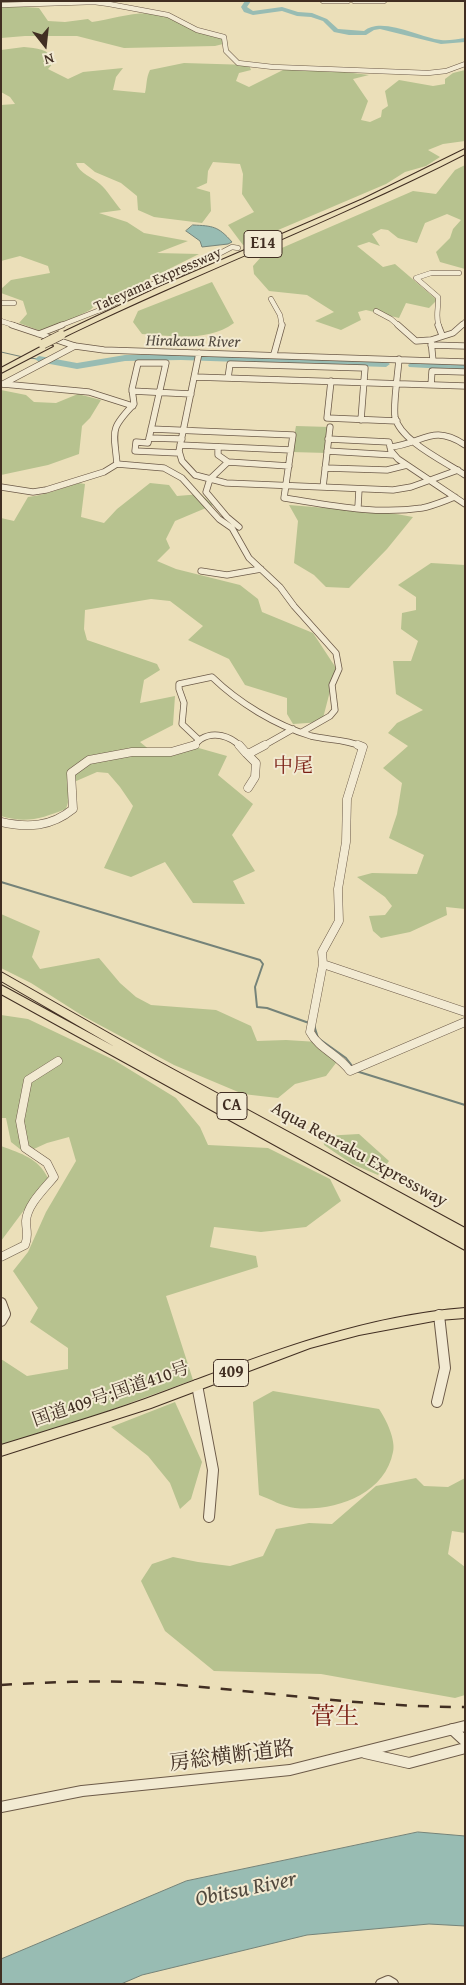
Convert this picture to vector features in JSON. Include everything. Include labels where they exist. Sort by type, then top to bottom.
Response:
[{"type":"highway","name":"Tateyama Expressway","points":[[1,371],[30,353],[165,286],[369,198],[465,151]]},
{"type":"highway","name":"Tateyama Expressway","points":[[63,336],[375,200],[465,156]]},
{"type":"highway","name":"Tateyama Expressway","points":[[1,366],[17,360]]},
{"type":"highway","name":"Aqua Renraku Expressway","points":[[1,976],[143,1058],[465,1234]]},
{"type":"highway","name":"Aqua Renraku Expressway","points":[[1,989],[465,1246]]},
{"type":"highway","name":"国道409号;国道410号","points":[[1,1451],[146,1404],[308,1344],[360,1330],[439,1315],[465,1313]]},
{"type":"street","points":[[323,1],[328,3],[348,1]]},
{"type":"street","points":[[354,1],[384,1]]},
{"type":"street","points":[[1,6],[50,2],[102,3],[168,15],[197,30],[222,36],[226,40],[226,51],[238,63],[280,68],[418,73],[446,71],[465,64]]},
{"type":"street","points":[[39,334],[105,308],[150,285],[180,274],[232,247],[238,248]]},
{"type":"street","points":[[442,335],[436,320],[439,310],[438,297],[416,278],[420,275],[438,272],[459,273]]},
{"type":"street","points":[[271,299],[282,319],[274,344],[274,354]]},
{"type":"street","points":[[1,302],[14,303]]},
{"type":"street","points":[[376,311],[391,319],[416,341],[465,346]]},
{"type":"street","points":[[1,321],[75,346],[128,352],[198,357],[274,354],[399,364],[433,361],[465,362]]},
{"type":"street","points":[[453,333],[464,322]]},
{"type":"street","points":[[431,342],[442,335],[453,333],[465,334]]},
{"type":"street","points":[[431,342],[433,361]]},
{"type":"street","points":[[2,384],[75,346]]},
{"type":"street","points":[[198,357],[179,453],[186,467],[195,474],[226,483],[403,489],[458,470]]},
{"type":"street","points":[[117,464],[114,432],[120,419],[133,406],[132,392],[138,363],[166,363],[150,438],[148,443],[136,442],[134,450],[179,453]]},
{"type":"street","points":[[228,378],[230,364],[365,368],[361,420]]},
{"type":"street","points":[[399,364],[397,422],[402,430],[414,441],[465,475]]},
{"type":"street","points":[[269,379],[271,365]]},
{"type":"street","points":[[431,385],[432,370],[465,372]]},
{"type":"street","points":[[195,377],[465,386]]},
{"type":"street","points":[[331,381],[326,418],[397,422]]},
{"type":"street","points":[[2,384],[89,392],[133,406]]},
{"type":"street","points":[[132,392],[191,394]]},
{"type":"street","points":[[323,487],[330,427]]},
{"type":"street","points":[[151,429],[293,435],[284,498],[358,507],[414,509],[455,497]]},
{"type":"street","points":[[390,447],[398,447],[434,435],[450,435],[465,445]]},
{"type":"street","points":[[150,438],[218,447],[291,450]]},
{"type":"street","points":[[328,440],[390,442],[394,455],[465,504]]},
{"type":"street","points":[[218,447],[218,455],[228,462],[289,466]]},
{"type":"street","points":[[327,452],[394,455]]},
{"type":"street","points":[[228,462],[210,479],[206,492],[226,517],[238,527]]},
{"type":"street","points":[[1,487],[33,492],[46,490],[104,472],[117,464],[164,468],[182,478],[219,519],[232,528],[243,550],[280,587],[294,606],[336,653],[339,660],[339,668],[332,685],[335,710],[330,716],[302,732]]},
{"type":"street","points":[[325,468],[386,470],[407,465]]},
{"type":"street","points":[[358,507],[360,489]]},
{"type":"street","points":[[201,571],[227,575],[261,569]]},
{"type":"street","points":[[199,740],[182,724],[185,707],[178,687],[179,684],[212,677],[228,692],[263,715],[293,729],[312,736],[354,743],[363,747],[347,800],[346,842],[338,890],[339,921],[322,952],[323,964],[310,1032],[314,1041],[342,1060],[350,1071],[465,1022]]},
{"type":"street","points":[[246,753],[250,753],[293,729]]},
{"type":"street","points":[[1,822],[33,827],[64,818],[74,810],[72,773],[89,760],[132,752],[178,751],[197,744],[199,740],[219,734],[237,743],[256,763],[255,778],[248,788]]},
{"type":"street","points":[[323,964],[465,1012]]},
{"type":"street","points":[[1,1258],[25,1245],[28,1238],[26,1221],[29,1208],[54,1177],[52,1168],[46,1161],[25,1148],[21,1136],[19,1113],[28,1080],[58,1061]]},
{"type":"street","points":[[1,1303],[5,1314],[1,1321]]},
{"type":"street","points":[[438,1402],[445,1368],[439,1315]]},
{"type":"street","points":[[197,1385],[213,1470],[209,1517]]},
{"type":"street","name":"房総横断道路","points":[[1,1807],[82,1791],[290,1770],[465,1726]]},
{"type":"street","points":[[452,1729],[465,1741]]},
{"type":"street","points":[[362,1752],[409,1763],[465,1748]]},
{"type":"street","points":[[381,1984],[388,1982],[393,1984]]},
{"type":"green space","points":[[1,7],[39,8],[48,21],[65,22],[88,19],[92,22],[128,15],[156,14],[222,38],[223,44],[215,46],[124,48],[77,36],[1,38]]},
{"type":"green space","points":[[24,47],[49,53],[56,60],[48,69],[68,79],[83,72],[123,68],[116,77],[113,90],[145,93],[150,70],[184,63],[249,65],[251,70],[239,73],[236,81],[249,87],[283,70],[321,69],[369,75],[353,79],[368,101],[361,120],[370,122],[381,117],[382,110],[388,106],[385,91],[399,80],[433,86],[445,84],[445,79],[453,73],[465,70],[465,141],[443,144],[428,150],[440,157],[426,166],[405,172],[386,184],[243,245],[228,225],[254,212],[242,194],[243,174],[240,164],[213,162],[208,171],[207,183],[196,188],[210,192],[211,211],[202,223],[154,217],[138,210],[137,196],[121,183],[95,172],[84,163],[76,163],[83,172],[103,187],[121,210],[99,213],[127,222],[144,233],[188,241],[157,253],[199,254],[118,296],[104,298],[90,310],[43,332],[19,323],[27,314],[23,301],[1,293],[1,289],[11,280],[50,273],[48,266],[20,256],[1,261],[1,105],[15,104],[10,97],[1,92],[1,50]]},
{"type":"green space","points":[[465,165],[465,269],[440,262],[436,252],[450,238],[453,229],[461,220],[447,214],[425,223],[417,243],[398,238],[388,230],[381,229],[372,234],[380,246],[369,242],[357,246],[383,267],[395,264],[437,300],[429,308],[406,303],[399,318],[366,310],[358,312],[361,320],[341,330],[315,321],[334,312],[307,295],[269,291],[254,274],[253,266],[261,257],[413,191],[436,194],[455,170]]},
{"type":"green space","points":[[212,282],[234,323],[224,329],[213,333],[190,336],[142,334],[133,322],[138,311]]},
{"type":"green space","points":[[1,390],[26,395],[34,402],[56,403],[78,394],[101,400],[90,418],[82,426],[79,454],[48,465],[1,475]]},
{"type":"green space","points":[[296,426],[330,427],[327,453],[291,452]]},
{"type":"green space","points":[[79,483],[85,484],[81,517],[104,523],[117,509],[150,483],[169,485],[177,496],[201,494],[213,505],[175,521],[166,539],[170,548],[157,561],[176,569],[240,585],[258,599],[262,612],[313,633],[336,668],[322,722],[293,724],[287,714],[287,698],[245,685],[229,659],[188,640],[203,626],[170,601],[151,599],[85,610],[84,629],[87,640],[157,664],[160,670],[144,680],[140,703],[175,696],[173,725],[140,742],[156,755],[188,745],[227,756],[218,775],[253,804],[232,835],[255,871],[233,881],[245,904],[193,903],[165,862],[131,877],[104,868],[133,806],[108,773],[97,772],[74,782],[66,809],[27,820],[1,816],[1,518],[14,521],[28,497]]},
{"type":"green space","points":[[289,505],[398,514],[413,517],[387,549],[349,588],[326,587],[314,575],[294,563],[298,521]]},
{"type":"green space","points":[[431,563],[465,565],[465,909],[446,907],[447,915],[410,932],[381,938],[373,931],[369,916],[385,915],[392,906],[385,897],[357,877],[372,873],[417,874],[424,855],[389,838],[397,814],[402,783],[383,768],[408,746],[388,733],[397,723],[423,710],[396,694],[393,661],[411,661],[418,641],[401,629],[402,613],[416,610],[416,597],[398,585]]},
{"type":"green space","points":[[1,914],[40,931],[32,957],[40,969],[99,958],[120,983],[136,997],[151,1005],[216,1010],[251,1026],[257,1041],[318,1042],[339,1059],[326,1076],[295,1084],[278,1098],[243,1094],[174,1065],[83,1016],[31,983],[1,968]]},
{"type":"green space","points":[[1,1015],[28,1019],[114,1060],[176,1098],[200,1127],[208,1145],[268,1148],[330,1179],[341,1201],[306,1227],[261,1232],[214,1227],[210,1247],[256,1256],[258,1267],[166,1296],[193,1380],[94,1416],[1,1445],[1,1359],[27,1376],[68,1369],[68,1348],[30,1322],[38,1308],[13,1271],[28,1252],[46,1212],[76,1161],[69,1137],[47,1143],[25,1153],[11,1142],[6,1118],[1,1118]]},
{"type":"green space","points":[[359,1134],[389,1161],[378,1175],[352,1164],[324,1145],[323,1136]]},
{"type":"green space","points":[[1,1146],[34,1161],[48,1178],[1,1241]]},
{"type":"green space","points":[[273,1391],[379,1409],[390,1430],[394,1447],[388,1467],[380,1479],[355,1498],[325,1507],[310,1509],[282,1505],[259,1495],[253,1402]]},
{"type":"green space","points":[[175,1402],[202,1462],[191,1499],[180,1509],[170,1483],[148,1456],[111,1427]]},
{"type":"green space","points":[[416,1478],[424,1486],[448,1487],[465,1478],[465,1533],[452,1531],[448,1554],[465,1567],[465,1695],[455,1698],[321,1674],[214,1671],[165,1631],[141,1581],[152,1564],[173,1557],[230,1566],[263,1556],[276,1529],[309,1523],[332,1524],[376,1486]]},
{"type":"water","points":[[193,225],[215,228],[232,242],[202,247],[200,241],[186,231]]},
{"type":"water","name":"Obitsu River","points":[[418,1832],[465,1836],[465,1926],[429,1924],[307,1935],[142,1975],[121,1984],[1,1984],[1,1959],[186,1881]]},
{"type":"waterway","points":[[248,1],[244,7],[246,11],[253,13],[282,9],[297,14],[312,15],[325,20],[336,31],[366,33],[372,28],[380,27],[441,42],[465,40]]},
{"type":"waterway","name":"Hirakawa River","points":[[1,352],[23,357]]},
{"type":"waterway","name":"Hirakawa River","points":[[39,359],[77,366],[125,358],[181,357],[386,364]]},
{"type":"waterway","name":"Hirakawa River","points":[[28,358],[39,359]]},
{"type":"waterway","name":"Hirakawa River","points":[[412,365],[465,367]]},
{"type":"waterway","points":[[1,882],[260,960],[263,964],[255,987],[257,1007],[267,1008],[309,1023]]},
{"type":"waterway","points":[[314,1025],[318,1038],[346,1058],[353,1067]]},
{"type":"waterway","points":[[356,1071],[465,1105]]},
{"type":"railway","points":[[1,1685],[133,1682],[387,1704],[465,1707]]},
{"type":"district","name":"中尾","points":[[293,767]]},
{"type":"district","name":"菅生","points":[[335,1718]]}]
